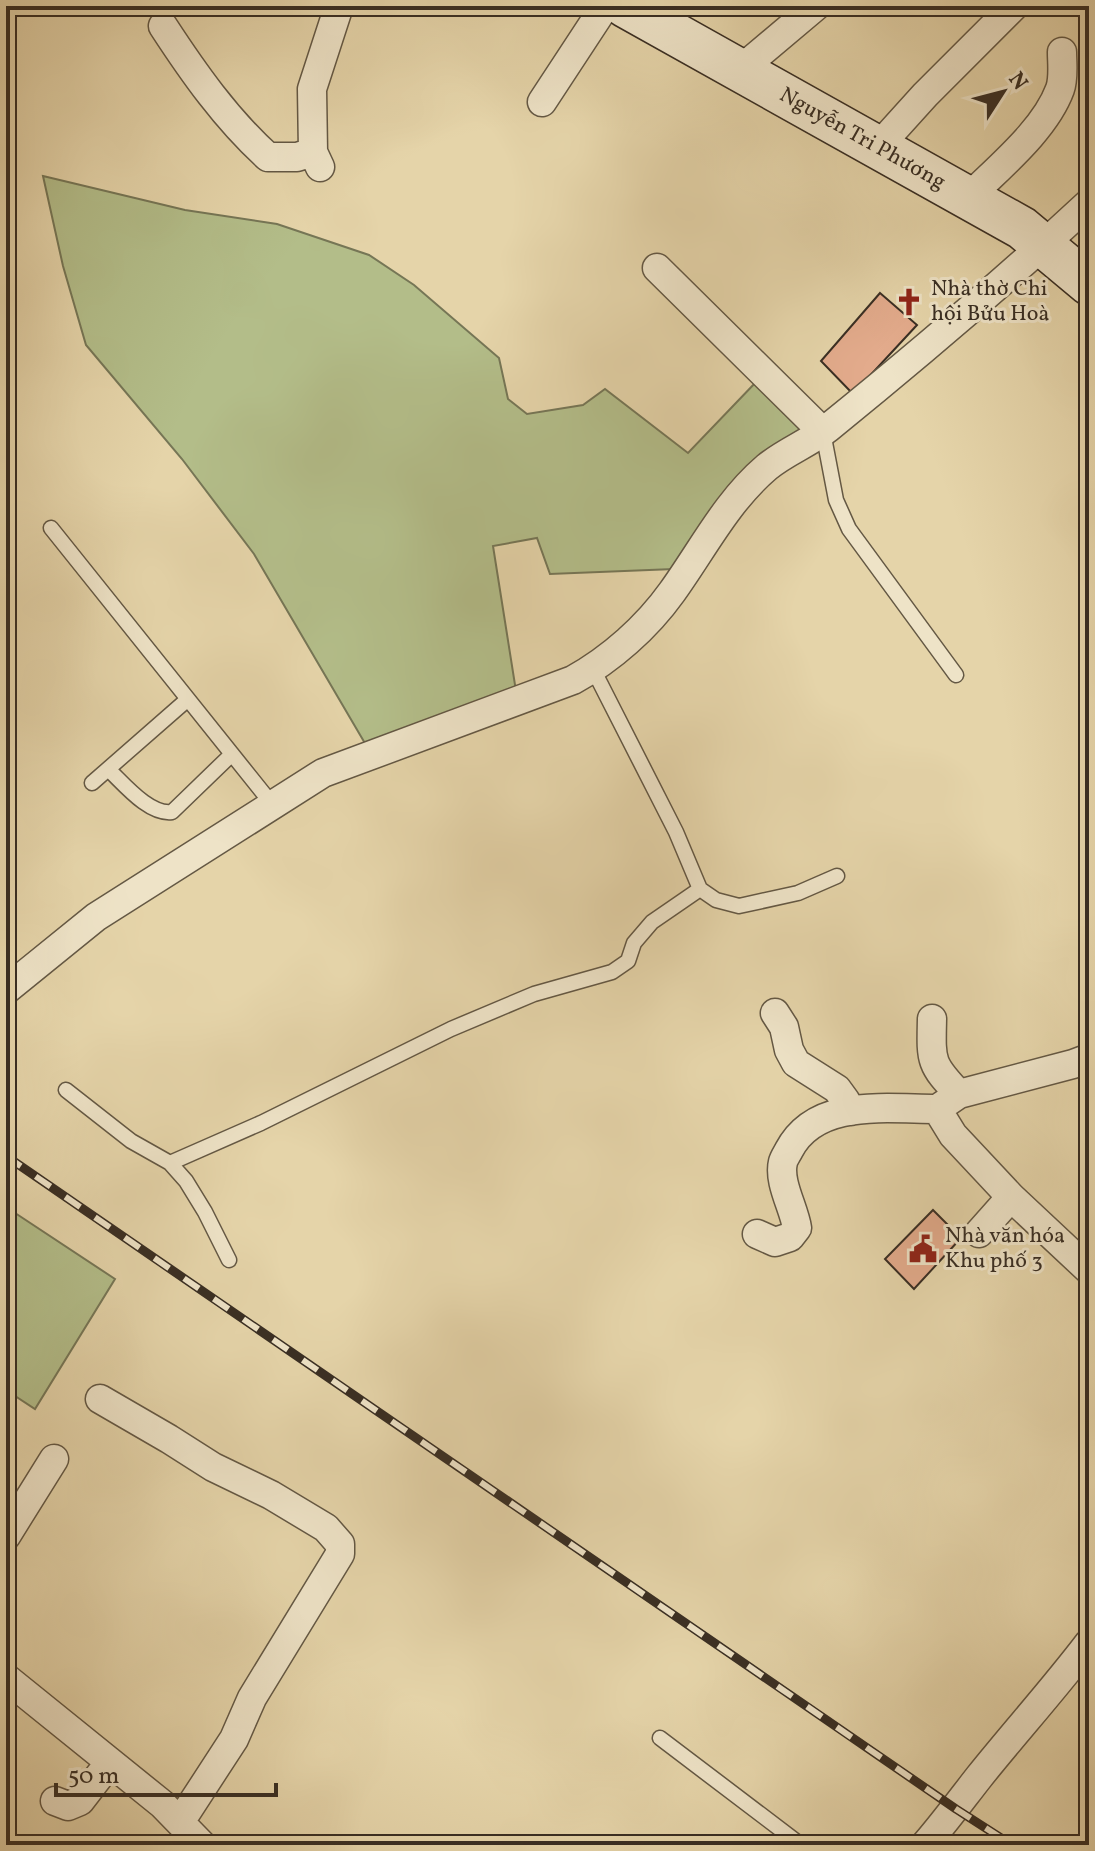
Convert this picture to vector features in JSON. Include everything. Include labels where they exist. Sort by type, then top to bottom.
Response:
[{"type":"main road","name":"Nguyễn Tri Phương","points":[[625,6],[1022,228],[1089,284]]},
{"type":"street","points":[[163,26],[196,76],[248,139],[268,157],[317,160],[312,89],[339,6]]},
{"type":"street","points":[[542,102],[605,6]]},
{"type":"street","points":[[740,70],[816,6]]},
{"type":"street","points":[[878,147],[1014,6]]},
{"type":"street","points":[[968,198],[1031,135],[1051,108],[1062,86],[1062,52]]},
{"type":"street","points":[[6,990],[96,917],[323,773],[573,680],[593,669],[625,644],[671,594],[735,498],[769,465],[823,432],[1044,245],[1089,203]]},
{"type":"street","points":[[657,268],[823,432]]},
{"type":"street","points":[[775,1013],[784,1027],[789,1050],[796,1063],[837,1089],[851,1111]]},
{"type":"street","points":[[932,1019],[933,1063],[944,1079],[953,1135],[1011,1197],[1089,1270]]},
{"type":"street","points":[[757,1234],[775,1242],[790,1237],[797,1228],[785,1190],[783,1163],[797,1136],[817,1121],[842,1112],[948,1102],[1089,1058]]},
{"type":"street","points":[[979,1233],[1011,1197]]},
{"type":"street","points":[[100,1399],[213,1467],[326,1528],[340,1544],[340,1554],[252,1698],[234,1739],[180,1822]]},
{"type":"street","points":[[6,1536],[54,1459]]},
{"type":"street","points":[[925,1845],[1089,1643]]},
{"type":"street","points":[[9,1689],[162,1804],[202,1845]]},
{"type":"street","points":[[55,1801],[68,1806],[80,1801],[110,1762]]},
{"type":"lane","points":[[823,432],[836,500],[849,529],[956,675]]},
{"type":"lane","points":[[51,528],[272,804]]},
{"type":"lane","points":[[593,669],[676,832],[700,889],[716,900],[739,906],[798,893],[837,876]]},
{"type":"lane","points":[[92,783],[188,699]]},
{"type":"lane","points":[[108,769],[152,808],[164,813],[172,812],[232,754]]},
{"type":"lane","points":[[170,1163],[261,1123],[451,1029],[534,994],[612,972],[628,961],[634,943],[652,922],[700,889]]},
{"type":"lane","points":[[66,1090],[131,1141],[170,1163],[186,1181],[205,1212],[229,1260]]},
{"type":"lane","points":[[660,1738],[801,1845]]},
{"type":"green space","points":[[43,176],[185,210],[277,224],[369,255],[414,285],[499,358],[508,399],[527,414],[583,405],[605,389],[688,453],[757,381],[807,430],[674,569],[550,574],[537,538],[493,546],[516,691],[366,745],[254,554],[182,459],[86,345],[63,266]]},
{"type":"green space","points":[[6,1207],[115,1279],[35,1409],[6,1390]]},
{"type":"building","points":[[880,293],[917,325],[853,394],[821,361]]},
{"type":"building","points":[[933,1210],[961,1238],[914,1289],[885,1259]]},
{"type":"railway","points":[[6,1156],[1012,1845]]},
{"type":"place","name":"Nhà thờ Chi hội Bửu Hoà","points":[[909,302]]},
{"type":"place","name":"Nhà văn hóa Khu phố 3","points":[[923,1249]]}]
